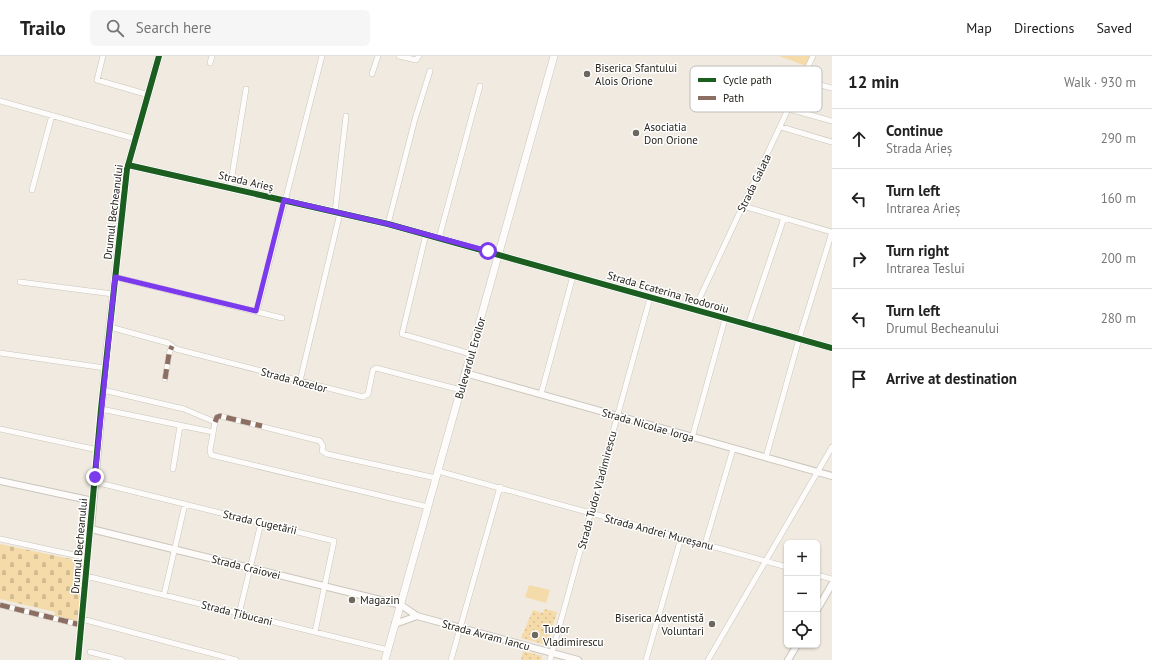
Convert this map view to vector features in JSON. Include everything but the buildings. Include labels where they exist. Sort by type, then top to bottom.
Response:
[{"type":"main road","name":"Bulevardul Eroilor","points":[[385,660],[554,56]]},
{"type":"street","points":[[102,56],[97,80],[149,95]]},
{"type":"street","name":"Drumul Becheanului","points":[[78,660],[105,368],[128,165],[159,56]]},
{"type":"street","points":[[210,64],[212,56]]},
{"type":"street","points":[[256,311],[322,56]]},
{"type":"street","points":[[372,74],[378,56]]},
{"type":"street","points":[[399,56],[416,60],[419,56]]},
{"type":"street","name":"Strada Galata","points":[[808,66],[813,56]]},
{"type":"street","points":[[388,224],[415,119],[430,71]]},
{"type":"street","points":[[822,85],[832,88]]},
{"type":"street","points":[[439,238],[480,86]]},
{"type":"street","points":[[230,188],[246,89]]},
{"type":"street","points":[[0,101],[136,139]]},
{"type":"street","name":"Strada Galata","points":[[694,310],[788,112]]},
{"type":"street","points":[[800,112],[832,121]]},
{"type":"street","points":[[32,190],[52,115]]},
{"type":"street","points":[[300,381],[338,212],[346,116]]},
{"type":"street","points":[[781,127],[832,142]]},
{"type":"street","name":"Strada Arieș","points":[[128,165],[338,212],[499,254]]},
{"type":"street","points":[[743,206],[832,232],[799,339],[766,457]]},
{"type":"street","points":[[748,325],[784,218]]},
{"type":"street","points":[[426,234],[402,334],[471,354]]},
{"type":"street","name":"Strada Ecaterina Teodoroiu","points":[[499,254],[650,298],[832,348]]},
{"type":"street","points":[[541,394],[573,276]]},
{"type":"street","points":[[115,277],[282,318]]},
{"type":"street","points":[[20,282],[113,294]]},
{"type":"street","name":"Strada Tudor Vladimirescu","points":[[550,660],[650,298]]},
{"type":"street","points":[[692,438],[725,318]]},
{"type":"street","name":"Strada Rozelor","points":[[110,327],[168,342],[176,349],[366,397],[373,370],[376,368],[461,390]]},
{"type":"street","points":[[165,379],[169,354],[172,346]]},
{"type":"street","points":[[0,353],[105,368]]},
{"type":"street","name":"Strada Nicolae Iorga","points":[[465,373],[692,438],[832,476]]},
{"type":"street","points":[[103,390],[184,409],[215,422],[211,455],[428,507]]},
{"type":"street","points":[[101,409],[213,432]]},
{"type":"street","name":"Strada Andrei Mureșanu","points":[[215,422],[220,416],[262,426],[320,442],[323,446],[322,451],[327,454],[500,487],[784,566]]},
{"type":"street","points":[[172,469],[180,426]]},
{"type":"street","points":[[0,429],[98,450]]},
{"type":"street","points":[[708,660],[832,447]]},
{"type":"street","points":[[705,544],[733,449]]},
{"type":"street","points":[[0,480],[93,501]]},
{"type":"street","name":"Strada Cugetării","points":[[95,482],[334,541],[315,632]]},
{"type":"street","points":[[452,660],[500,487]]},
{"type":"street","points":[[164,595],[185,504]]},
{"type":"street","points":[[239,614],[261,523]]},
{"type":"street","name":"Strada Craiovei","points":[[91,529],[400,605]]},
{"type":"street","points":[[646,660],[681,538]]},
{"type":"street","points":[[0,539],[88,558]]},
{"type":"street","name":"Strada Țibucani","points":[[86,576],[388,650]]},
{"type":"street","points":[[820,576],[832,579]]},
{"type":"street","points":[[820,605],[832,584]]},
{"type":"street","points":[[0,605],[82,622],[236,660]]},
{"type":"street","name":"Strada Avram Iancu","points":[[400,605],[417,616],[578,660]]},
{"type":"street","points":[[395,624],[417,616]]},
{"type":"street","points":[[788,660],[795,648]]},
{"type":"street","points":[[90,652],[122,660]]},
{"type":"green space","points":[[779,56],[811,56],[806,66]]},
{"type":"green space","points":[[0,544],[85,562],[81,624],[54,618],[55,612],[0,599]]},
{"type":"green space","points":[[529,585],[550,590],[546,603],[525,597]]},
{"type":"green space","points":[[544,609],[557,612],[547,645],[521,638],[533,610],[543,613]]},
{"type":"green space","points":[[523,651],[542,656],[541,660],[521,660]]},
{"type":"marked path","points":[[165,379],[169,354],[172,346]]},
{"type":"marked path","points":[[215,422],[217,417],[220,416],[262,426]]},
{"type":"marked path","points":[[0,605],[81,625]]},
{"type":"cycle path","points":[[78,660],[101,409],[127,169],[159,56]]},
{"type":"cycle path","points":[[128,165],[388,224],[832,348]]},
{"type":"place","name":"Biserica Sfantului Alois Orione","points":[[587,74]]},
{"type":"place","name":"Asociatia Don Orione","points":[[636,133]]},
{"type":"place","name":"Magazin","points":[[352,600]]},
{"type":"place","name":"Biserica Adventistă Voluntari","points":[[712,624]]},
{"type":"place","name":"Tudor Vladimirescu","points":[[535,635]]},
{"type":"route","points":[[95,477],[115,277],[256,311],[284,200],[388,224],[488,251]]}]
